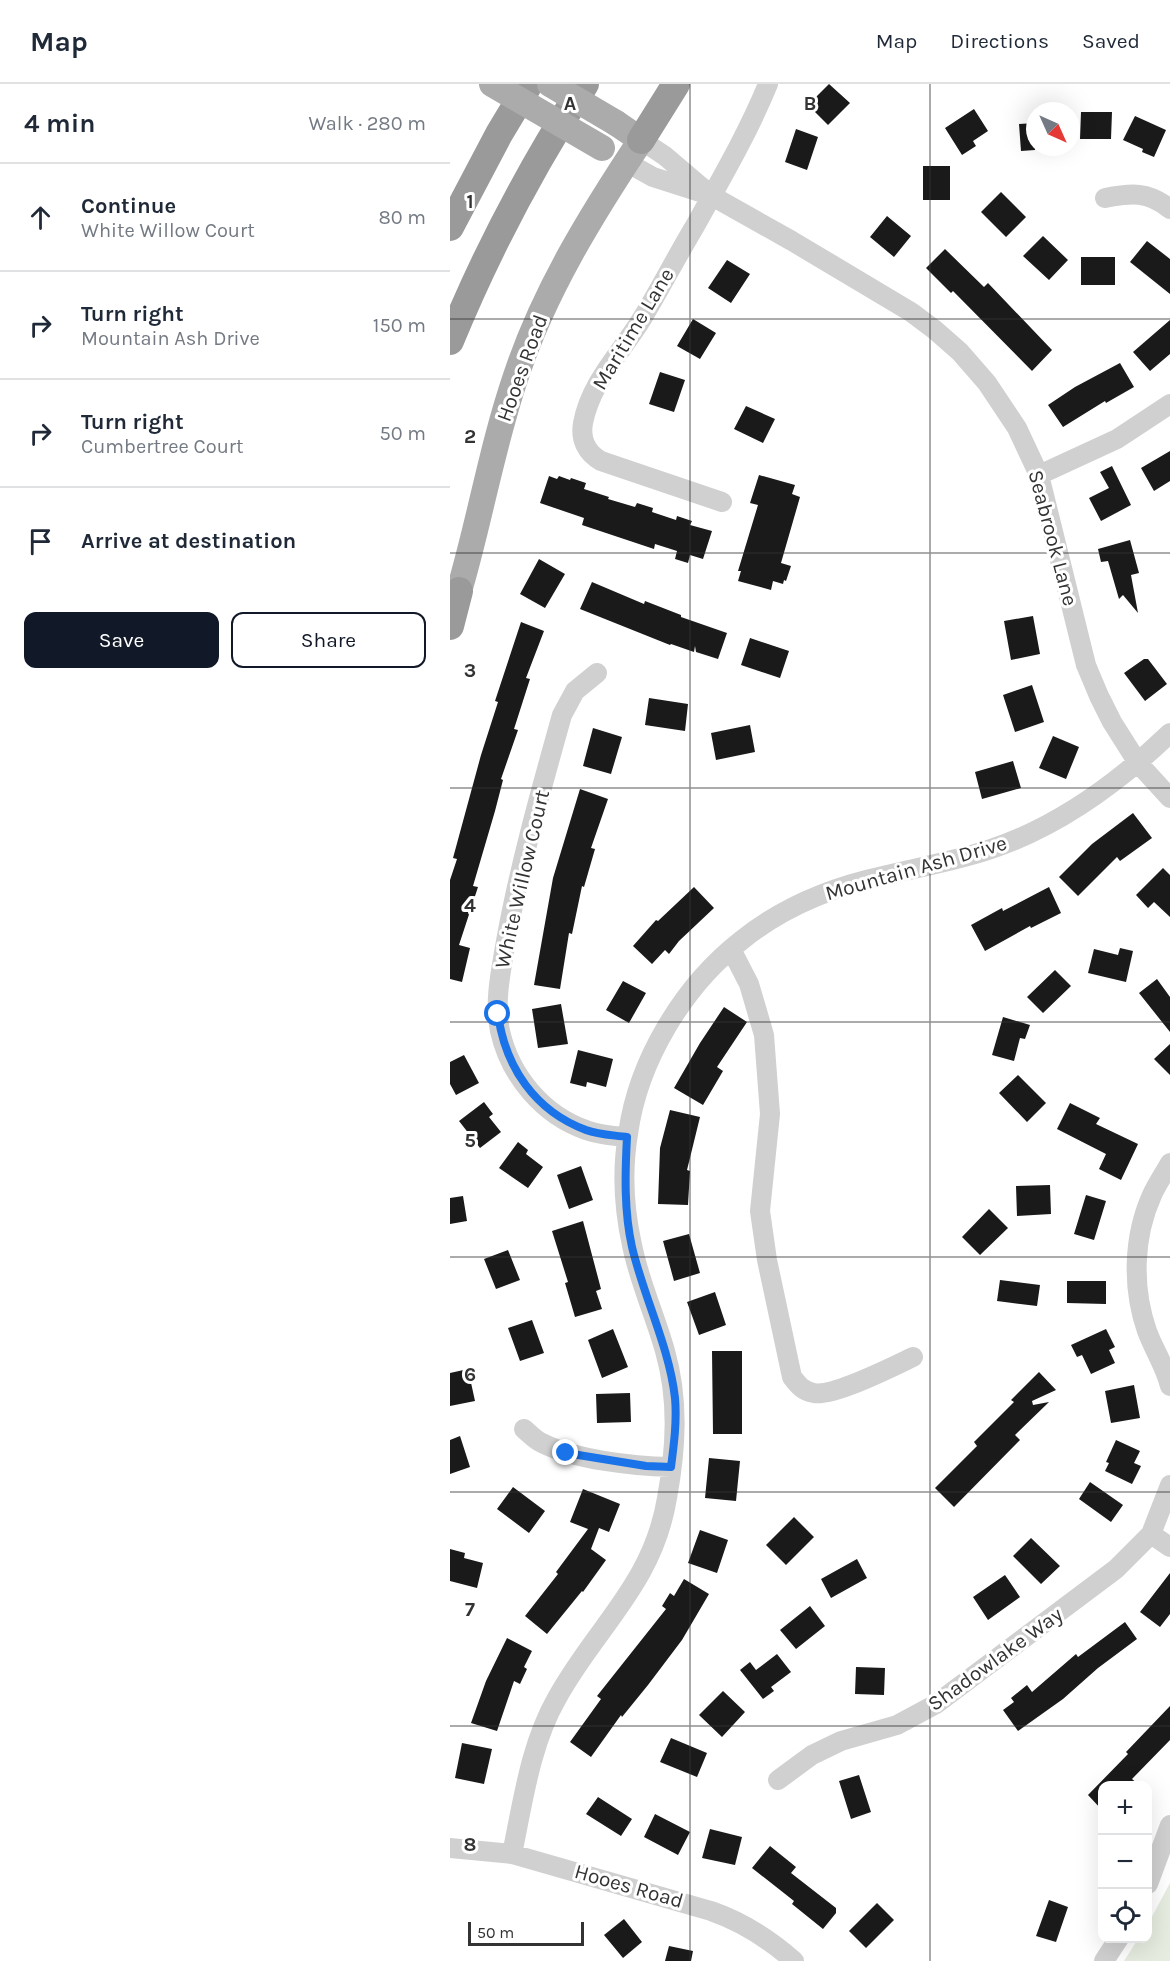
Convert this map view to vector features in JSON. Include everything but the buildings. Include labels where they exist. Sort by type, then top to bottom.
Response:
[{"type":"highway","points":[[450,227],[499,134],[529,84]]},
{"type":"highway","points":[[450,341],[517,198],[585,84]]},
{"type":"highway","points":[[634,151],[676,84]]},
{"type":"highway","points":[[450,626],[456,581]]},
{"type":"main road","points":[[492,84],[602,148],[634,151]]},
{"type":"main road","points":[[550,84],[616,123],[634,151]]},
{"type":"main road","name":"Hooes Road","points":[[456,581],[524,352],[562,270],[634,151]]},
{"type":"street","name":"Maritime Lane","points":[[722,502],[601,461],[585,445],[583,429],[596,385],[642,319],[742,141],[768,84]]},
{"type":"street","name":"Seabrook Lane","points":[[634,151],[653,177],[712,196]]},
{"type":"street","name":"Seabrook Lane","points":[[634,151],[665,156],[712,196],[911,312],[960,352],[987,384],[1017,428],[1039,475],[1086,666],[1112,722],[1138,764],[1170,798]]},
{"type":"street","points":[[1105,198],[1131,193],[1154,199],[1170,209]]},
{"type":"street","points":[[1039,475],[1117,439],[1170,404]]},
{"type":"street","name":"White Willow Court","points":[[597,673],[575,691],[562,715],[513,900],[499,984],[498,1014],[500,1031],[510,1062],[534,1096],[548,1109],[568,1122],[588,1131],[627,1137]]},
{"type":"street","name":"Mountain Ash Drive","points":[[512,1854],[531,1762],[544,1724],[566,1682],[628,1597],[642,1572],[663,1515],[676,1431],[675,1399],[665,1350],[638,1272],[630,1236],[625,1182],[627,1137],[635,1103],[646,1071],[667,1028],[680,1007],[707,973],[731,950],[777,916],[812,898],[879,876],[957,860],[1020,838],[1084,804],[1138,764],[1170,733]]},
{"type":"street","points":[[731,950],[749,984],[764,1035],[770,1114],[760,1211],[767,1260],[792,1377],[802,1389],[817,1394],[854,1384],[913,1357]]},
{"type":"street","points":[[1170,1163],[1152,1194],[1144,1214],[1139,1234],[1137,1288],[1141,1312],[1170,1386]]},
{"type":"street","points":[[524,1429],[540,1442],[566,1453],[646,1466],[671,1467]]},
{"type":"street","name":"Shadowlake Way","points":[[778,1780],[812,1755],[841,1741],[897,1725],[936,1704],[1116,1569],[1151,1534],[1170,1485]]},
{"type":"street","points":[[1151,1534],[1170,1547]]},
{"type":"street","points":[[1152,1873],[1170,1825]]},
{"type":"street","name":"Hooes Road","points":[[450,1848],[512,1854],[674,1899],[724,1916],[758,1932],[794,1961]]},
{"type":"street","points":[[1104,1961],[1116,1943]]},
{"type":"shaded area","points":[[1170,1883],[1170,1961],[1124,1961],[1135,1943],[1152,1943],[1152,1917]]},
{"type":"route","points":[[498,1014],[500,1031],[510,1062],[534,1096],[548,1109],[568,1122],[588,1131],[627,1137],[625,1182],[627,1218],[632,1245],[638,1272],[672,1377],[676,1431],[671,1467],[646,1466],[566,1453]]}]
